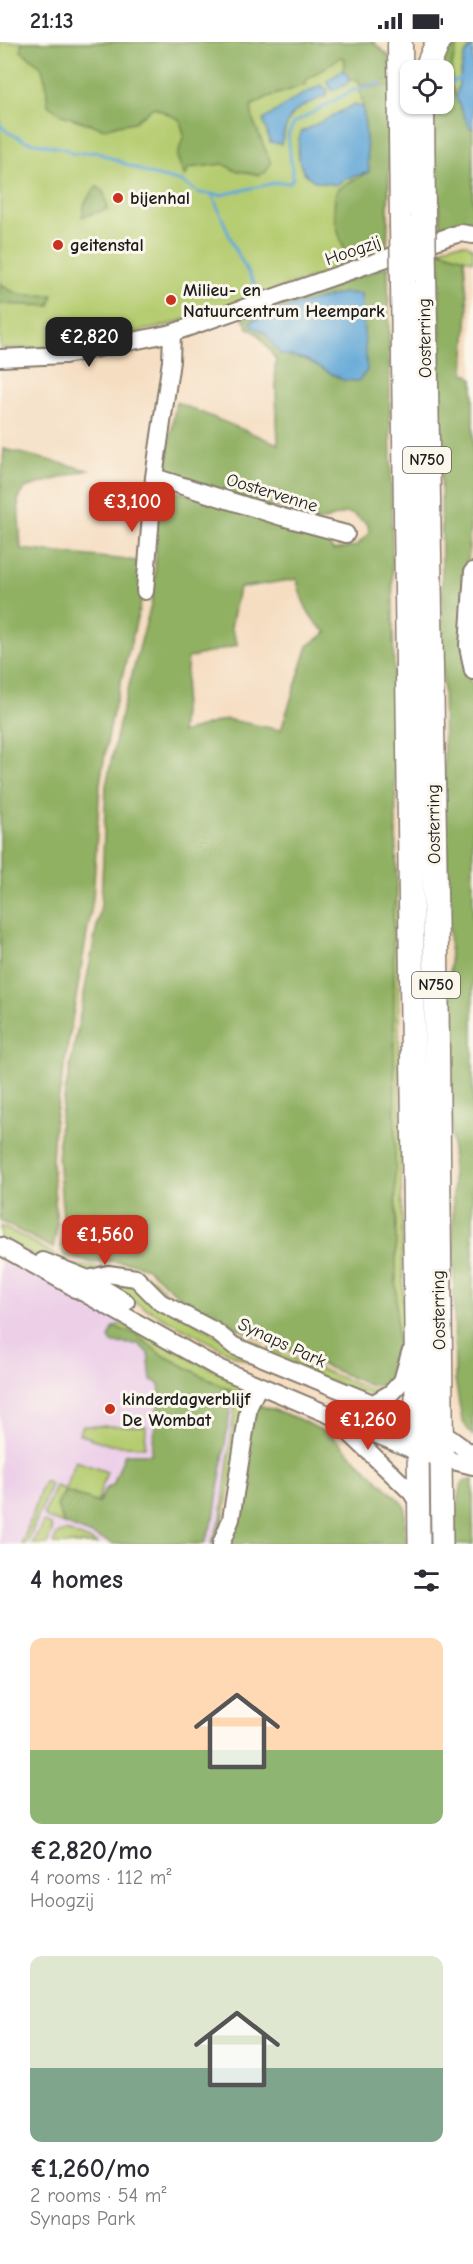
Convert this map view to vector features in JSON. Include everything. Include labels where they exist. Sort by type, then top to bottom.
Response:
[{"type":"highway","points":[[415,43],[419,60]]},
{"type":"highway","points":[[415,43],[422,60]]},
{"type":"highway","name":"Oosterring","points":[[415,43],[413,220],[416,1342],[424,1444]]},
{"type":"highway","name":"Oosterring","points":[[413,220],[421,114]]},
{"type":"highway","name":"Oosterring","points":[[414,278],[436,937],[440,1431],[424,1444]]},
{"type":"main road","name":"Oosterring","points":[[419,1544],[418,1503],[424,1444]]},
{"type":"main road","name":"Oosterring","points":[[424,1444],[442,1544]]},
{"type":"street","name":"Hoogzij","points":[[0,358],[65,355],[172,333],[461,233],[473,235]]},
{"type":"street","points":[[145,591],[154,477],[171,361],[172,333]]},
{"type":"street","name":"Oostervenne","points":[[154,477],[282,518],[346,534]]},
{"type":"street","points":[[473,571],[468,646],[473,671]]},
{"type":"street","points":[[0,1246],[89,1288],[218,1368],[331,1417],[424,1444],[473,1466]]},
{"type":"street","name":"Synaps Park","points":[[89,1288],[108,1274],[129,1275],[141,1282],[160,1302],[215,1331],[234,1346],[372,1404],[424,1444]]},
{"type":"street","name":"Oosterring","points":[[372,1404],[391,1393],[402,1381],[407,1358],[416,1342]]},
{"type":"street","points":[[221,1544],[231,1519],[249,1406],[259,1385]]},
{"type":"street","points":[[331,1417],[390,1471],[411,1492],[418,1503]]},
{"type":"street","points":[[440,1431],[473,1455]]},
{"type":"shaded area","points":[[0,1252],[247,1387],[242,1425],[218,1544],[0,1544]]},
{"type":"green space","points":[[0,42],[374,42],[392,67],[387,253],[165,326],[50,347],[0,349]]},
{"type":"green space","points":[[24,42],[373,42],[388,55],[392,80],[360,86],[358,80],[349,80],[343,70],[345,59],[341,57],[305,81],[305,85],[268,97],[251,106],[253,120],[271,163],[266,172],[259,175],[234,170],[223,164],[189,168],[185,177],[177,157],[184,135],[180,120],[154,107],[134,122],[105,129],[62,115],[48,105],[46,83],[41,66],[21,51],[21,45]]},
{"type":"green space","points":[[446,42],[458,42],[453,60],[437,60]]},
{"type":"green space","points":[[458,42],[473,42],[464,56],[456,98],[454,91],[454,56]]},
{"type":"green space","points":[[391,85],[387,253],[348,261],[336,225],[335,198],[337,189],[369,172],[360,90]]},
{"type":"green space","points":[[454,94],[470,128],[473,129],[473,219],[440,233],[440,208],[435,197],[433,114],[454,114]]},
{"type":"green space","points":[[97,186],[104,193],[108,209],[82,217],[85,202]]},
{"type":"green space","points":[[454,244],[467,244],[473,249],[473,261],[439,250]]},
{"type":"green space","points":[[439,250],[464,258],[468,309],[464,372],[473,379],[473,483],[463,640],[464,659],[473,687],[473,1436],[462,1421],[455,1379],[450,955],[444,776]]},
{"type":"green space","points":[[388,266],[397,897],[393,909],[397,1367],[386,1386],[369,1385],[239,1329],[180,1297],[147,1268],[132,1263],[110,1261],[93,1263],[64,1256],[62,1247],[63,1219],[58,1154],[60,1120],[101,905],[106,786],[121,715],[151,605],[155,574],[158,498],[164,492],[176,491],[322,534],[333,550],[356,546],[369,533],[368,525],[353,514],[345,513],[319,522],[173,477],[166,467],[176,402],[278,444],[275,366],[277,361],[258,334],[248,328],[243,318]],"holes":[[[344,293],[361,294],[320,366],[305,359],[280,354],[265,333],[272,314],[281,309]],[[297,579],[307,609],[321,628],[327,632],[308,646],[281,730],[226,719],[181,733],[188,658],[238,645],[231,627],[239,588]]]},
{"type":"green space","points":[[0,283],[18,293],[53,295],[50,306],[0,304]]},
{"type":"green space","points":[[4,449],[88,470],[25,488],[18,500],[21,549],[137,561],[144,572],[142,599],[111,721],[100,783],[93,899],[54,1125],[52,1162],[57,1226],[53,1248],[0,1221],[0,495]]},
{"type":"green space","points":[[397,897],[404,1365],[391,1387],[386,1386],[397,1367],[393,908]]},
{"type":"green space","points":[[0,1226],[50,1252],[65,1262],[65,1267],[0,1240]]},
{"type":"green space","points":[[72,1265],[97,1268],[123,1267],[135,1270],[155,1280],[172,1299],[262,1345],[260,1355],[171,1304],[153,1285],[92,1274]]},
{"type":"green space","points":[[127,1284],[259,1360],[257,1365],[237,1357],[121,1295],[114,1285]]},
{"type":"green space","points":[[123,1323],[247,1387],[246,1392],[232,1397],[233,1392],[158,1353],[136,1334],[114,1327]]},
{"type":"green space","points":[[114,1327],[136,1334],[159,1353],[233,1392],[214,1518],[204,1544],[114,1544],[64,1524],[57,1506],[65,1491],[98,1503],[106,1489],[113,1485],[125,1454],[151,1454],[160,1392],[159,1383],[151,1380],[148,1353],[139,1344],[112,1343],[109,1338]]},
{"type":"green space","points":[[269,1348],[368,1389],[382,1389],[372,1396],[266,1357]]},
{"type":"green space","points":[[245,1399],[242,1425],[218,1544],[211,1544],[221,1519],[235,1407],[239,1401]]},
{"type":"green space","points":[[254,1404],[296,1418],[334,1438],[402,1503],[405,1508],[406,1544],[226,1544]]},
{"type":"green space","points":[[82,1426],[146,1426],[145,1447],[110,1445],[79,1434]]},
{"type":"green space","points":[[76,1461],[107,1472],[97,1503],[65,1491],[57,1506],[64,1524],[46,1518],[44,1513],[55,1486],[65,1489]]},
{"type":"green space","points":[[473,1479],[473,1544],[455,1544],[455,1519],[462,1482]]},
{"type":"green space","points":[[44,1481],[51,1484],[27,1544],[22,1544]]},
{"type":"green space","points":[[43,1522],[51,1525],[52,1532],[47,1544],[32,1544]]},
{"type":"green space","points":[[65,1531],[99,1544],[53,1544],[57,1534]]},
{"type":"water","points":[[473,45],[473,129],[470,128],[456,98],[464,56]]},
{"type":"water","points":[[343,70],[348,75],[347,84],[332,91],[327,81]]},
{"type":"water","points":[[321,85],[328,90],[326,96],[295,112],[287,124],[281,144],[270,142],[263,120]]},
{"type":"water","points":[[355,104],[363,107],[369,172],[345,179],[336,185],[313,180],[307,176],[300,165],[298,144],[301,132]]},
{"type":"water","points":[[344,293],[361,294],[367,371],[358,381],[343,380],[305,359],[280,354],[265,333],[252,326],[251,321],[281,309]]},
{"type":"waterway","points":[[454,81],[463,78]]},
{"type":"waterway","points":[[0,124],[7,132],[26,141],[66,149],[73,154],[96,152],[150,174],[182,182],[199,193],[221,195],[279,182],[289,183],[293,179],[288,135],[294,123],[351,91],[381,83]]},
{"type":"waterway","points":[[212,194],[235,249],[259,292]]},
{"type":"waterway","points":[[269,310],[272,314]]},
{"type":"place","name":"bijenhal","points":[[118,198]]},
{"type":"place","name":"geitenstal","points":[[58,245]]},
{"type":"place","name":"Milieu- en Natuurcentrum Heempark","points":[[171,300]]},
{"type":"place","name":"kinderdagverblijf De Wombat","points":[[110,1409]]}]
